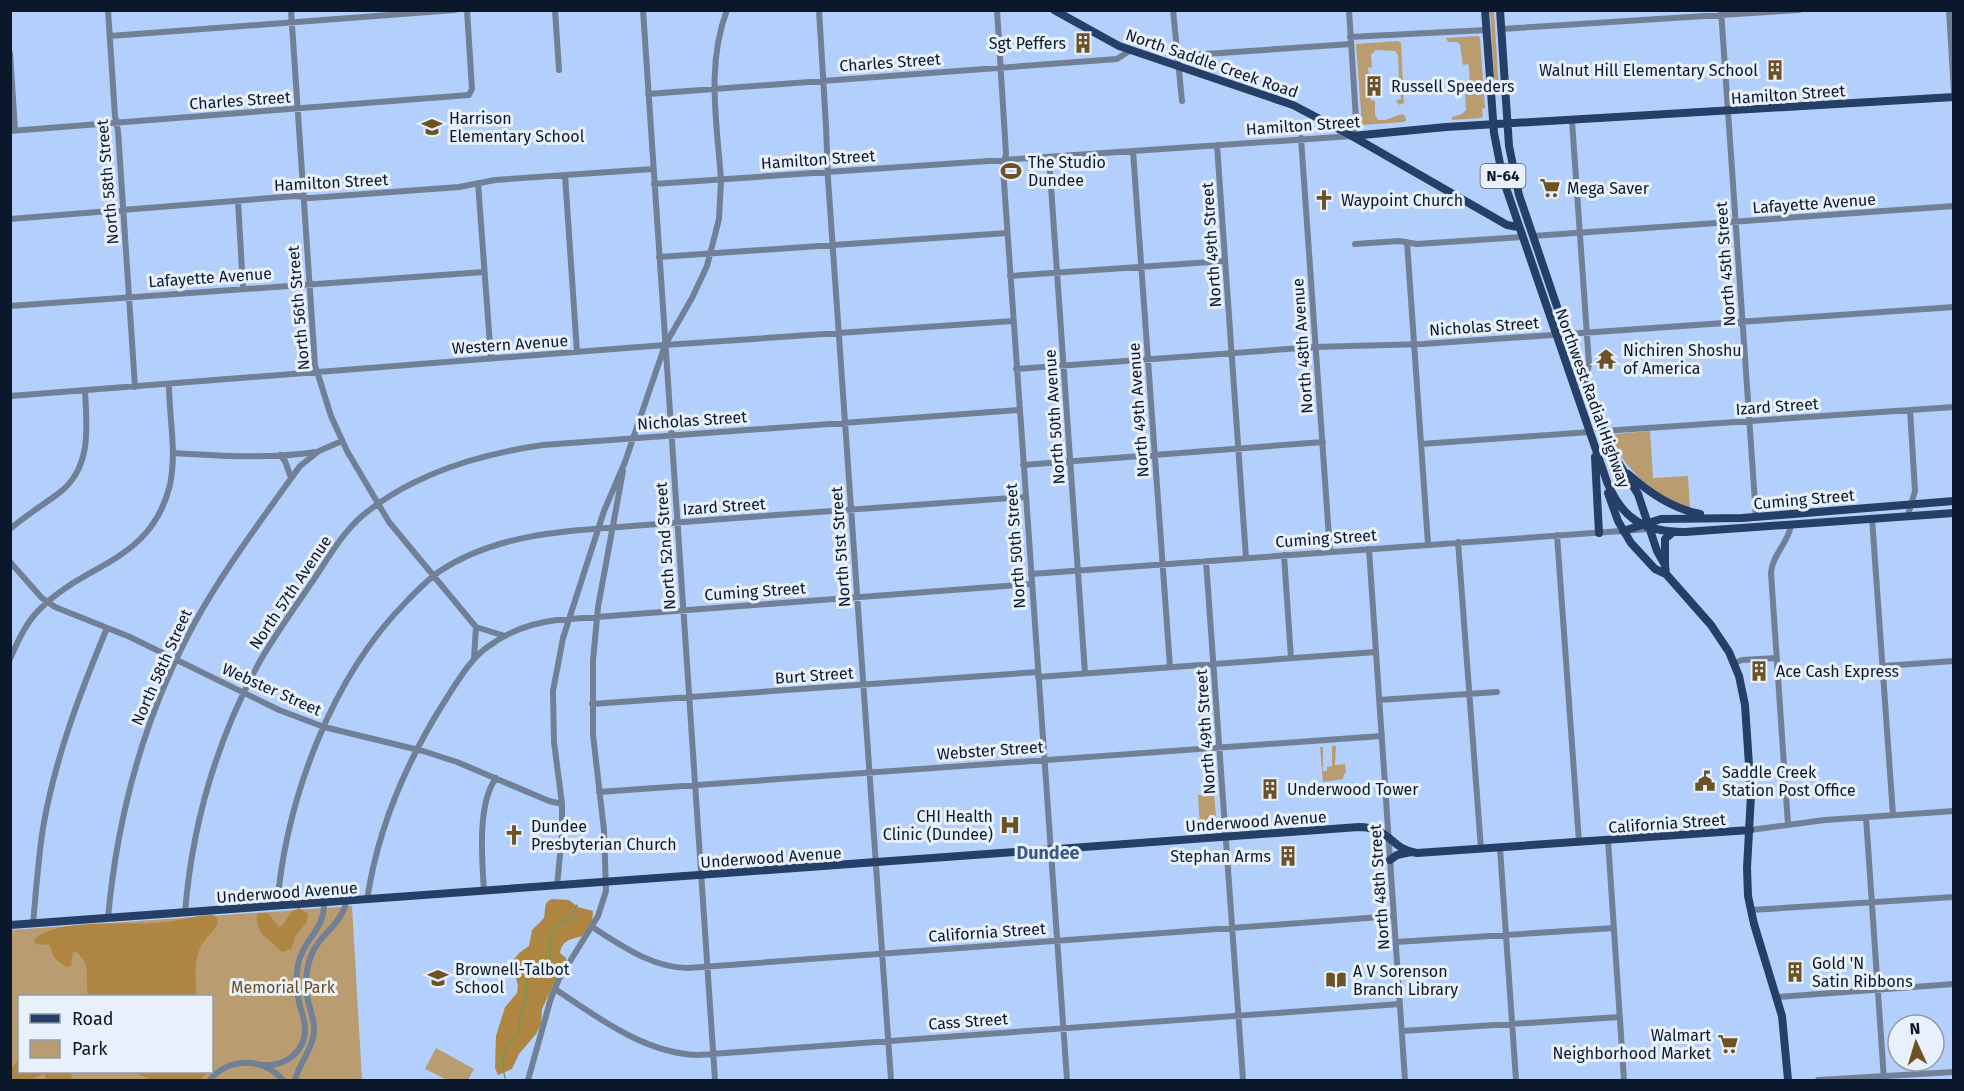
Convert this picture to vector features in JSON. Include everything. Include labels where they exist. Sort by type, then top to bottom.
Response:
[{"type":"main road","name":"North Saddle Creek Road","points":[[1054,10],[1106,40],[1131,50],[1281,100],[1352,136],[1507,225],[1518,226]]},
{"type":"main road","name":"Northwest Radial Highway","points":[[1485,10],[1493,125],[1501,172],[1607,482],[1619,506],[1646,525]]},
{"type":"main road","name":"Northwest Radial Highway","points":[[1500,10],[1507,125],[1515,179],[1566,333],[1603,431],[1620,466],[1638,494],[1646,525]]},
{"type":"main road","name":"Hamilton Street","points":[[1352,136],[1493,125],[1953,97]]},
{"type":"main road","points":[[1595,447],[1599,532]]},
{"type":"main road","name":"N-64","points":[[1620,466],[1647,490],[1666,502],[1683,510],[1719,517]]},
{"type":"main road","points":[[1607,482],[1612,507],[1623,531],[1654,569],[1666,574],[1711,625],[1734,663],[1740,682],[1745,708],[1751,795],[1747,872],[1751,910],[1777,997],[1784,1031],[1788,1080]]},
{"type":"main road","name":"Cuming Street","points":[[1623,531],[1661,519],[1756,516],[1953,501]]},
{"type":"main road","name":"Cuming Street","points":[[1646,525],[1673,532],[1953,513]]},
{"type":"main road","points":[[1646,525],[1665,565]]},
{"type":"main road","points":[[1666,574],[1665,539],[1673,532]]},
{"type":"main road","name":"Underwood Avenue","points":[[10,925],[1364,827],[1378,829],[1388,836]]},
{"type":"main road","name":"California Street","points":[[1390,860],[1397,855],[1411,852],[1750,830]]},
{"type":"main road","points":[[1388,836],[1401,848],[1411,852]]},
{"type":"street","name":"North 58th Street","points":[[108,10],[135,387]]},
{"type":"street","name":"North 56th Street","points":[[291,10],[317,372],[342,441],[378,505],[402,538],[476,627]]},
{"type":"street","points":[[110,36],[455,10]]},
{"type":"street","name":"Charles Street","points":[[13,130],[471,94],[467,10]]},
{"type":"street","points":[[555,10],[559,70]]},
{"type":"street","name":"North 52nd Street","points":[[643,10],[715,1080]]},
{"type":"street","points":[[557,886],[562,834],[562,804],[554,742],[553,691],[562,638],[665,345],[692,298],[711,254],[719,219],[720,180],[714,89],[715,50],[727,10]]},
{"type":"street","name":"North 51st Street","points":[[819,10],[832,245],[891,1080]]},
{"type":"street","name":"North 50th Street","points":[[997,10],[1006,154],[1003,168],[1007,233],[1067,1080]]},
{"type":"street","points":[[1173,10],[1182,101]]},
{"type":"street","points":[[1349,10],[1356,120],[1352,136]]},
{"type":"street","points":[[1501,28],[1799,10]]},
{"type":"street","points":[[1949,10],[1953,92]]},
{"type":"street","name":"North 45th Street","points":[[1721,13],[1756,516]]},
{"type":"street","points":[[1176,56],[1486,30]]},
{"type":"street","name":"Charles Street","points":[[648,94],[1117,59],[1131,50]]},
{"type":"street","points":[[10,53],[13,130]]},
{"type":"street","points":[[1572,121],[1589,364],[1585,382]]},
{"type":"street","name":"Hamilton Street","points":[[654,184],[1352,136]]},
{"type":"street","name":"North 48th Avenue","points":[[1301,138],[1330,552]]},
{"type":"street","name":"North 49th Street","points":[[1217,145],[1246,558]]},
{"type":"street","name":"North 49th Avenue","points":[[1133,151],[1170,667]]},
{"type":"street","name":"North 50th Avenue","points":[[1049,158],[1084,674]]},
{"type":"street","name":"Hamilton Street","points":[[10,219],[295,196],[311,198],[459,187],[495,180],[653,169]]},
{"type":"street","points":[[566,175],[577,352]]},
{"type":"street","points":[[478,183],[490,359]]},
{"type":"street","points":[[238,201],[243,288]]},
{"type":"street","name":"Lafayette Avenue","points":[[1533,236],[1953,206]]},
{"type":"street","points":[[659,257],[1007,233]]},
{"type":"street","points":[[1355,244],[1407,242],[1417,244],[1522,237]]},
{"type":"street","points":[[1407,242],[1428,544]]},
{"type":"street","points":[[1010,276],[1226,261]]},
{"type":"street","name":"Lafayette Avenue","points":[[10,306],[484,272]]},
{"type":"street","name":"Nicholas Street","points":[[1016,369],[1315,347],[1414,344],[1953,307]]},
{"type":"street","name":"Western Avenue","points":[[10,396],[665,345],[1013,321]]},
{"type":"street","points":[[10,659],[25,628],[47,602],[59,592],[118,558],[144,534],[159,513],[167,493],[174,453],[169,384]]},
{"type":"street","points":[[10,529],[61,492],[76,473],[87,440],[85,391]]},
{"type":"street","name":"Izard Street","points":[[1603,431],[1953,407]]},
{"type":"street","name":"Nicholas Street","points":[[378,505],[416,483],[480,458],[543,445],[1019,410]]},
{"type":"street","points":[[1908,516],[1915,490],[1910,410]]},
{"type":"street","points":[[1421,444],[1590,432]]},
{"type":"street","name":"North 58th Street","points":[[108,918],[116,848],[132,777],[147,728],[176,659],[213,592],[300,466],[320,451],[342,441]]},
{"type":"street","points":[[1023,465],[1323,442]]},
{"type":"street","points":[[174,453],[279,455],[320,451]]},
{"type":"street","points":[[279,455],[285,461],[291,478]]},
{"type":"street","points":[[531,1079],[543,1020],[555,989],[592,927],[603,902],[607,882],[592,704],[597,616],[625,462]]},
{"type":"street","name":"Izard Street","points":[[276,906],[292,821],[306,774],[324,727],[346,681],[371,642],[397,611],[433,576],[455,562],[499,544],[529,537],[599,528],[1025,497]]},
{"type":"street","name":"North 57th Avenue","points":[[185,913],[191,860],[205,794],[228,728],[243,694],[277,633],[322,567],[355,522],[378,505]]},
{"type":"street","points":[[1872,518],[1893,815]]},
{"type":"street","points":[[1788,825],[1772,567],[1788,537],[1791,525]]},
{"type":"street","name":"Cuming Street","points":[[1031,574],[1623,531]]},
{"type":"street","points":[[1557,535],[1579,842]]},
{"type":"street","points":[[1458,542],[1481,849]]},
{"type":"street","name":"North 48th Street","points":[[1369,549],[1405,1080]]},
{"type":"street","points":[[1284,555],[1291,658]]},
{"type":"street","name":"North 49th Street","points":[[1206,561],[1243,1080]]},
{"type":"street","points":[[10,562],[47,602]]},
{"type":"street","name":"Cuming Street","points":[[474,660],[487,647],[505,636],[538,623],[569,618],[1031,584]]},
{"type":"street","name":"Webster Street","points":[[47,602],[130,637],[279,710],[324,727],[416,749],[457,762],[549,801],[562,804]]},
{"type":"street","points":[[368,900],[387,819],[416,749],[451,691],[474,660],[476,627],[505,636]]},
{"type":"street","points":[[33,924],[40,846],[53,781],[69,724],[107,628]]},
{"type":"street","name":"Burt Street","points":[[592,704],[1038,674],[1084,674],[1376,652]]},
{"type":"street","points":[[1734,663],[1743,660],[1777,658]]},
{"type":"street","points":[[1883,666],[1953,661]]},
{"type":"street","points":[[1379,700],[1497,692]]},
{"type":"street","name":"Webster Street","points":[[599,792],[1382,736]]},
{"type":"street","points":[[484,891],[482,845],[485,816],[490,788],[496,778]]},
{"type":"street","name":"California Street","points":[[1750,830],[1866,817],[1953,811]]},
{"type":"street","points":[[1866,817],[1884,1078]]},
{"type":"street","points":[[1608,840],[1624,1080]]},
{"type":"street","points":[[1500,848],[1516,1080]]},
{"type":"street","points":[[1751,910],[1953,897]]},
{"type":"street","points":[[295,1080],[314,1034],[306,988],[309,962],[319,941],[343,913],[346,901]]},
{"type":"street","points":[[210,1080],[219,1071],[233,1065],[248,1063],[275,1065],[287,1061],[297,1052],[303,1041],[305,1026],[297,989],[298,964],[305,946],[323,920],[324,903]]},
{"type":"street","name":"California Street","points":[[592,927],[630,951],[658,963],[681,968],[1394,916]]},
{"type":"street","points":[[1396,942],[1614,928]]},
{"type":"street","points":[[1777,997],[1953,984]]},
{"type":"street","name":"Cass Street","points":[[555,989],[602,1020],[656,1048],[684,1054],[1400,1004]]},
{"type":"street","points":[[1402,1031],[1620,1017]]},
{"type":"street","points":[[262,1065],[283,1080]]},
{"type":"street","points":[[1818,1080],[1884,1078],[1953,1072]]},
{"type":"green space","points":[[1490,11],[1494,11],[1499,91],[1494,77]]},
{"type":"green space","points":[[1478,36],[1485,108],[1482,109],[1483,116],[1452,120],[1452,117],[1466,110],[1465,94],[1470,92],[1469,67],[1468,64],[1463,65],[1460,45],[1457,42],[1448,42],[1446,38]]},
{"type":"green space","points":[[1398,41],[1401,43],[1404,103],[1399,105],[1396,101],[1401,99],[1400,93],[1395,92],[1399,81],[1398,55],[1395,51],[1376,50],[1371,55],[1372,68],[1368,67],[1371,100],[1375,101],[1375,115],[1378,120],[1402,114],[1406,120],[1362,125],[1356,44]]},
{"type":"green space","points":[[1650,431],[1653,478],[1688,476],[1690,509],[1644,482],[1626,463],[1612,440],[1615,434]]},
{"type":"green space","points":[[1332,746],[1336,746],[1335,765],[1345,764],[1346,773],[1343,779],[1323,782],[1320,747],[1323,747],[1323,771],[1327,771],[1327,767],[1332,766]]},
{"type":"green space","points":[[1214,794],[1217,827],[1200,829],[1198,795]]},
{"type":"green space","name":"Memorial Park","points":[[352,906],[362,1080],[11,1080],[11,930]]},
{"type":"green space","points":[[436,1048],[474,1069],[468,1080],[447,1080],[425,1069]]},
{"type":"shaded area","points":[[552,899],[569,900],[578,907],[593,911],[592,923],[583,936],[571,939],[563,945],[560,953],[566,958],[566,963],[542,1009],[541,1024],[536,1034],[519,1054],[512,1069],[498,1075],[495,1068],[496,1036],[505,1007],[517,993],[518,986],[512,962],[529,946],[532,930],[544,918],[546,904]]},
{"type":"shaded area","points":[[299,908],[308,914],[307,922],[296,935],[291,949],[282,952],[261,933],[256,919],[258,913],[268,913],[278,926],[282,926],[292,911]]},
{"type":"shaded area","points":[[216,916],[218,923],[203,943],[196,962],[197,995],[88,995],[85,964],[77,952],[73,952],[71,966],[67,967],[55,959],[50,945],[35,944],[34,940],[45,933],[77,925],[152,923]]},
{"type":"shaded area","points":[[18,1061],[18,1073],[71,1073],[72,1080],[46,1080],[44,1074],[36,1077],[35,1080],[11,1080],[10,1074]]},
{"type":"shaded area","points":[[136,1073],[206,1073],[200,1080],[152,1080]]},
{"type":"waterway","points":[[505,1078],[504,1053],[509,1043],[519,1033],[520,1015],[526,1001],[528,977],[539,964],[550,957],[550,935],[558,925],[571,917],[577,905]]},
{"type":"place","name":"Sgt Peffers","points":[[1083,43]]},
{"type":"place","name":"Walnut Hill Elementary School","points":[[1775,70]]},
{"type":"place","name":"Russell Speeders","points":[[1374,86]]},
{"type":"place","name":"Harrison Elementary School","points":[[432,127]]},
{"type":"place","name":"The Studio Dundee","points":[[1011,171]]},
{"type":"place","name":"Mega Saver","points":[[1550,188]]},
{"type":"place","name":"Waypoint Church","points":[[1324,200]]},
{"type":"place","name":"Nichiren Shoshu of America","points":[[1606,359]]},
{"type":"place","name":"Ace Cash Express","points":[[1759,671]]},
{"type":"place","name":"Saddle Creek Station Post Office","points":[[1705,781]]},
{"type":"place","name":"Underwood Tower","points":[[1270,789]]},
{"type":"place","name":"CHI Health Clinic (Dundee)","points":[[1010,825]]},
{"type":"place","name":"Dundee Presbyterian Church","points":[[514,835]]},
{"type":"place","name":"Stephan Arms","points":[[1288,856]]},
{"type":"place","name":"Gold 'N Satin Ribbons","points":[[1795,972]]},
{"type":"place","name":"Brownell-Talbot School","points":[[438,978]]},
{"type":"place","name":"A V Sorenson Branch Library","points":[[1336,980]]},
{"type":"place","name":"Walmart Neighborhood Market","points":[[1728,1044]]},
{"type":"district","name":"Dundee","points":[[1048,853]]}]
